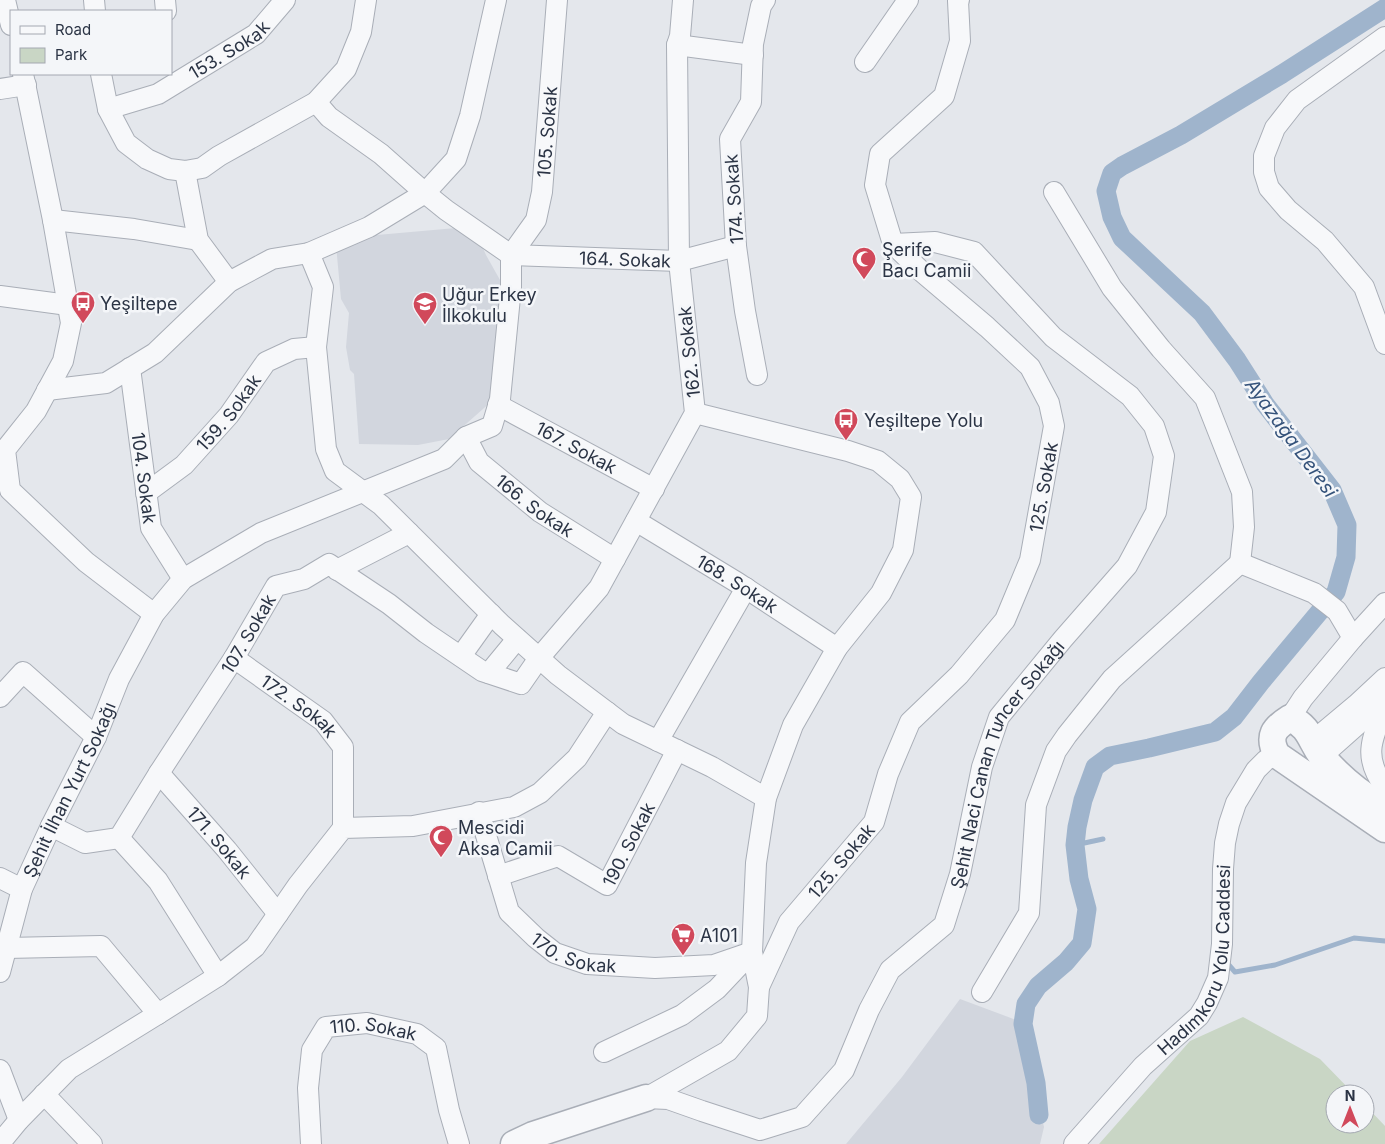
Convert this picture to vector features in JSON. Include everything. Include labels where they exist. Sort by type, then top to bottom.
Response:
[{"type":"street","points":[[5,0],[10,21]]},
{"type":"street","name":"153. Sokak","points":[[108,110],[158,94],[171,80],[256,34],[285,0]]},
{"type":"street","points":[[101,75],[108,110],[126,143],[147,159],[169,168],[185,171],[202,168],[316,102],[346,68],[361,32],[366,0]]},
{"type":"street","points":[[47,390],[106,383],[155,353],[229,282],[272,258],[309,253],[369,227],[425,193],[456,159],[470,116],[496,0]]},
{"type":"street","name":"105. Sokak","points":[[511,255],[536,220],[542,192],[557,0]]},
{"type":"street","name":"162. Sokak","points":[[539,658],[599,588],[695,414],[679,261],[677,46],[680,36],[683,0]]},
{"type":"street","name":"174. Sokak","points":[[757,375],[736,246],[730,139],[751,102],[753,44],[761,6],[765,0]]},
{"type":"street","points":[[865,62],[908,0]]},
{"type":"street","name":"125. Sokak","points":[[759,987],[789,922],[874,822],[888,774],[910,722],[958,675],[1004,620],[1030,560],[1054,426],[1048,403],[1030,367],[987,327],[920,271],[893,244],[876,185],[880,154],[944,96],[960,41],[959,0]]},
{"type":"street","points":[[1385,37],[1297,100],[1275,128],[1264,156],[1264,172],[1269,188],[1288,210],[1325,241],[1364,288],[1385,344]]},
{"type":"street","points":[[677,46],[752,55]]},
{"type":"street","points":[[0,89],[25,79],[53,220],[71,324],[63,361],[36,411],[2,452],[10,490],[86,562],[154,614]]},
{"type":"street","points":[[316,102],[329,117],[381,154],[446,210],[511,255],[511,287],[500,399],[492,426],[466,437]]},
{"type":"street","points":[[185,171],[198,240],[229,282]]},
{"type":"street","points":[[1054,192],[1112,288],[1161,349],[1206,398],[1242,492],[1244,528],[1240,563],[1314,593],[1336,611],[1353,638]]},
{"type":"street","points":[[53,220],[134,229],[198,240]]},
{"type":"street","name":"Şehit Naci Canan Tuncer Sokağı","points":[[514,1144],[533,1135],[646,1098],[668,1099],[760,1130],[802,1117],[844,1070],[890,970],[944,925],[960,874],[982,767],[1000,717],[1063,639],[1127,566],[1156,512],[1164,456],[1154,426],[1130,396],[1053,337],[974,252],[935,242],[893,244]]},
{"type":"street","name":"164. Sokak","points":[[511,255],[679,261],[736,246]]},
{"type":"street","points":[[309,253],[323,287],[316,347],[326,448],[335,471],[381,505],[491,614],[558,675],[623,724],[712,768],[766,798]]},
{"type":"street","points":[[0,296],[68,305]]},
{"type":"street","name":"159. Sokak","points":[[146,493],[184,465],[229,415],[266,362],[294,349],[316,347]]},
{"type":"street","name":"104. Sokak","points":[[130,368],[151,528],[183,579]]},
{"type":"street","name":"167. Sokak","points":[[498,405],[654,489]]},
{"type":"street","points":[[646,1098],[728,1051],[756,1016],[759,987],[752,952],[756,863],[766,798],[793,725],[837,648],[881,593],[903,550],[911,497],[900,479],[878,460],[695,414]]},
{"type":"street","name":"Şehit İlhan Yurt Sokağı","points":[[0,972],[22,889],[51,826],[96,737],[119,679],[154,614],[183,579],[261,533],[444,459],[466,437]]},
{"type":"street","name":"166. Sokak","points":[[466,437],[479,462],[540,512],[615,559]]},
{"type":"street","name":"168. Sokak","points":[[636,521],[746,588],[837,648]]},
{"type":"street","points":[[409,533],[337,570],[389,604],[426,633],[482,671],[521,684],[539,658]]},
{"type":"street","name":"Şehit Naci Canan Tuncer Sokağı","points":[[982,992],[1029,913],[1036,805],[1056,751],[1112,679],[1240,563]]},
{"type":"street","name":"107. Sokak","points":[[119,838],[234,658],[276,586],[304,579],[329,564],[337,570]]},
{"type":"street","points":[[658,741],[746,588]]},
{"type":"street","points":[[1385,603],[1303,698],[1290,718],[1278,726],[1273,736],[1272,746],[1277,755],[1385,829]]},
{"type":"street","points":[[461,656],[491,614]]},
{"type":"street","points":[[489,673],[517,638]]},
{"type":"street","name":"172. Sokak","points":[[234,658],[324,721],[343,747],[343,828]]},
{"type":"street","points":[[0,697],[23,672],[96,737]]},
{"type":"street","points":[[1300,770],[1307,769],[1319,761],[1318,748],[1356,705],[1385,678]]},
{"type":"street","points":[[1318,748],[1385,701]]},
{"type":"street","points":[[1385,707],[1372,737],[1371,756],[1378,778],[1385,786]]},
{"type":"street","points":[[0,1143],[19,1120],[69,1069],[218,976],[255,947],[298,885],[343,828],[413,826],[479,812],[514,807],[540,794],[577,758],[607,712]]},
{"type":"street","points":[[1290,718],[1306,729],[1332,768],[1348,782],[1385,808]]},
{"type":"street","name":"190. Sokak","points":[[498,876],[558,856],[607,885],[677,750]]},
{"type":"street","name":"Hadımkoru Yolu Caddesi","points":[[1074,1144],[1143,1066],[1199,1016],[1208,1003],[1218,978],[1222,944],[1223,869],[1229,824],[1236,803],[1256,770],[1266,760],[1277,755]]},
{"type":"street","name":"171. Sokak","points":[[159,773],[227,850],[278,914]]},
{"type":"street","name":"170. Sokak","points":[[479,812],[509,912],[555,953],[587,964],[655,968],[714,965],[752,952]]},
{"type":"street","points":[[51,826],[85,844],[119,838],[158,881],[218,976]]},
{"type":"street","points":[[0,878],[22,889]]},
{"type":"street","points":[[6,948],[101,946],[158,1014]]},
{"type":"street","points":[[604,1052],[682,1015],[717,989],[752,952]]},
{"type":"street","name":"110. Sokak","points":[[311,1144],[308,1088],[312,1050],[326,1027],[368,1023],[417,1034],[436,1048],[449,1110],[460,1144]]},
{"type":"street","points":[[0,1070],[19,1120]]},
{"type":"street","points":[[44,1094],[92,1144]]},
{"type":"shaded area","name":"Uğur Erkey İlkokulu","points":[[456,228],[478,237],[500,280],[502,338],[492,401],[449,439],[418,445],[359,444],[354,374],[350,370],[346,347],[349,313],[341,299],[336,245],[343,238]]},
{"type":"shaded area","points":[[960,999],[1019,1021],[1044,1127],[1040,1144],[846,1144],[902,1077]]},
{"type":"green space","points":[[1243,1017],[1320,1059],[1344,1084],[1325,1084],[1325,1134],[1375,1134],[1375,1116],[1385,1126],[1385,1144],[1099,1144],[1190,1041]]},
{"type":"waterway","name":"Ayazağa Deresi","points":[[1039,1115],[1036,1083],[1023,1024],[1026,1004],[1038,986],[1066,962],[1082,943],[1087,909],[1079,879],[1075,845],[1083,800],[1095,767],[1110,756],[1215,732],[1234,717],[1336,592],[1346,557],[1347,525],[1332,490],[1265,404],[1237,360],[1202,313],[1122,238],[1112,217],[1106,191],[1112,173],[1122,166],[1181,135],[1282,74],[1385,8]]},
{"type":"waterway","points":[[1075,845],[1103,839]]},
{"type":"waterway","points":[[1227,961],[1235,972],[1275,965],[1354,938],[1385,941]]},
{"type":"place","name":"Şerife Bacı Camii","points":[[864,280]]},
{"type":"place","name":"Yeşiltepe","points":[[83,324]]},
{"type":"place","name":"Uğur Erkey İlkokulu","points":[[425,325]]},
{"type":"place","name":"Yeşiltepe Yolu","points":[[846,441]]},
{"type":"place","name":"Mescidi Aksa Camii","points":[[441,858]]},
{"type":"place","name":"A101","points":[[683,956]]}]
